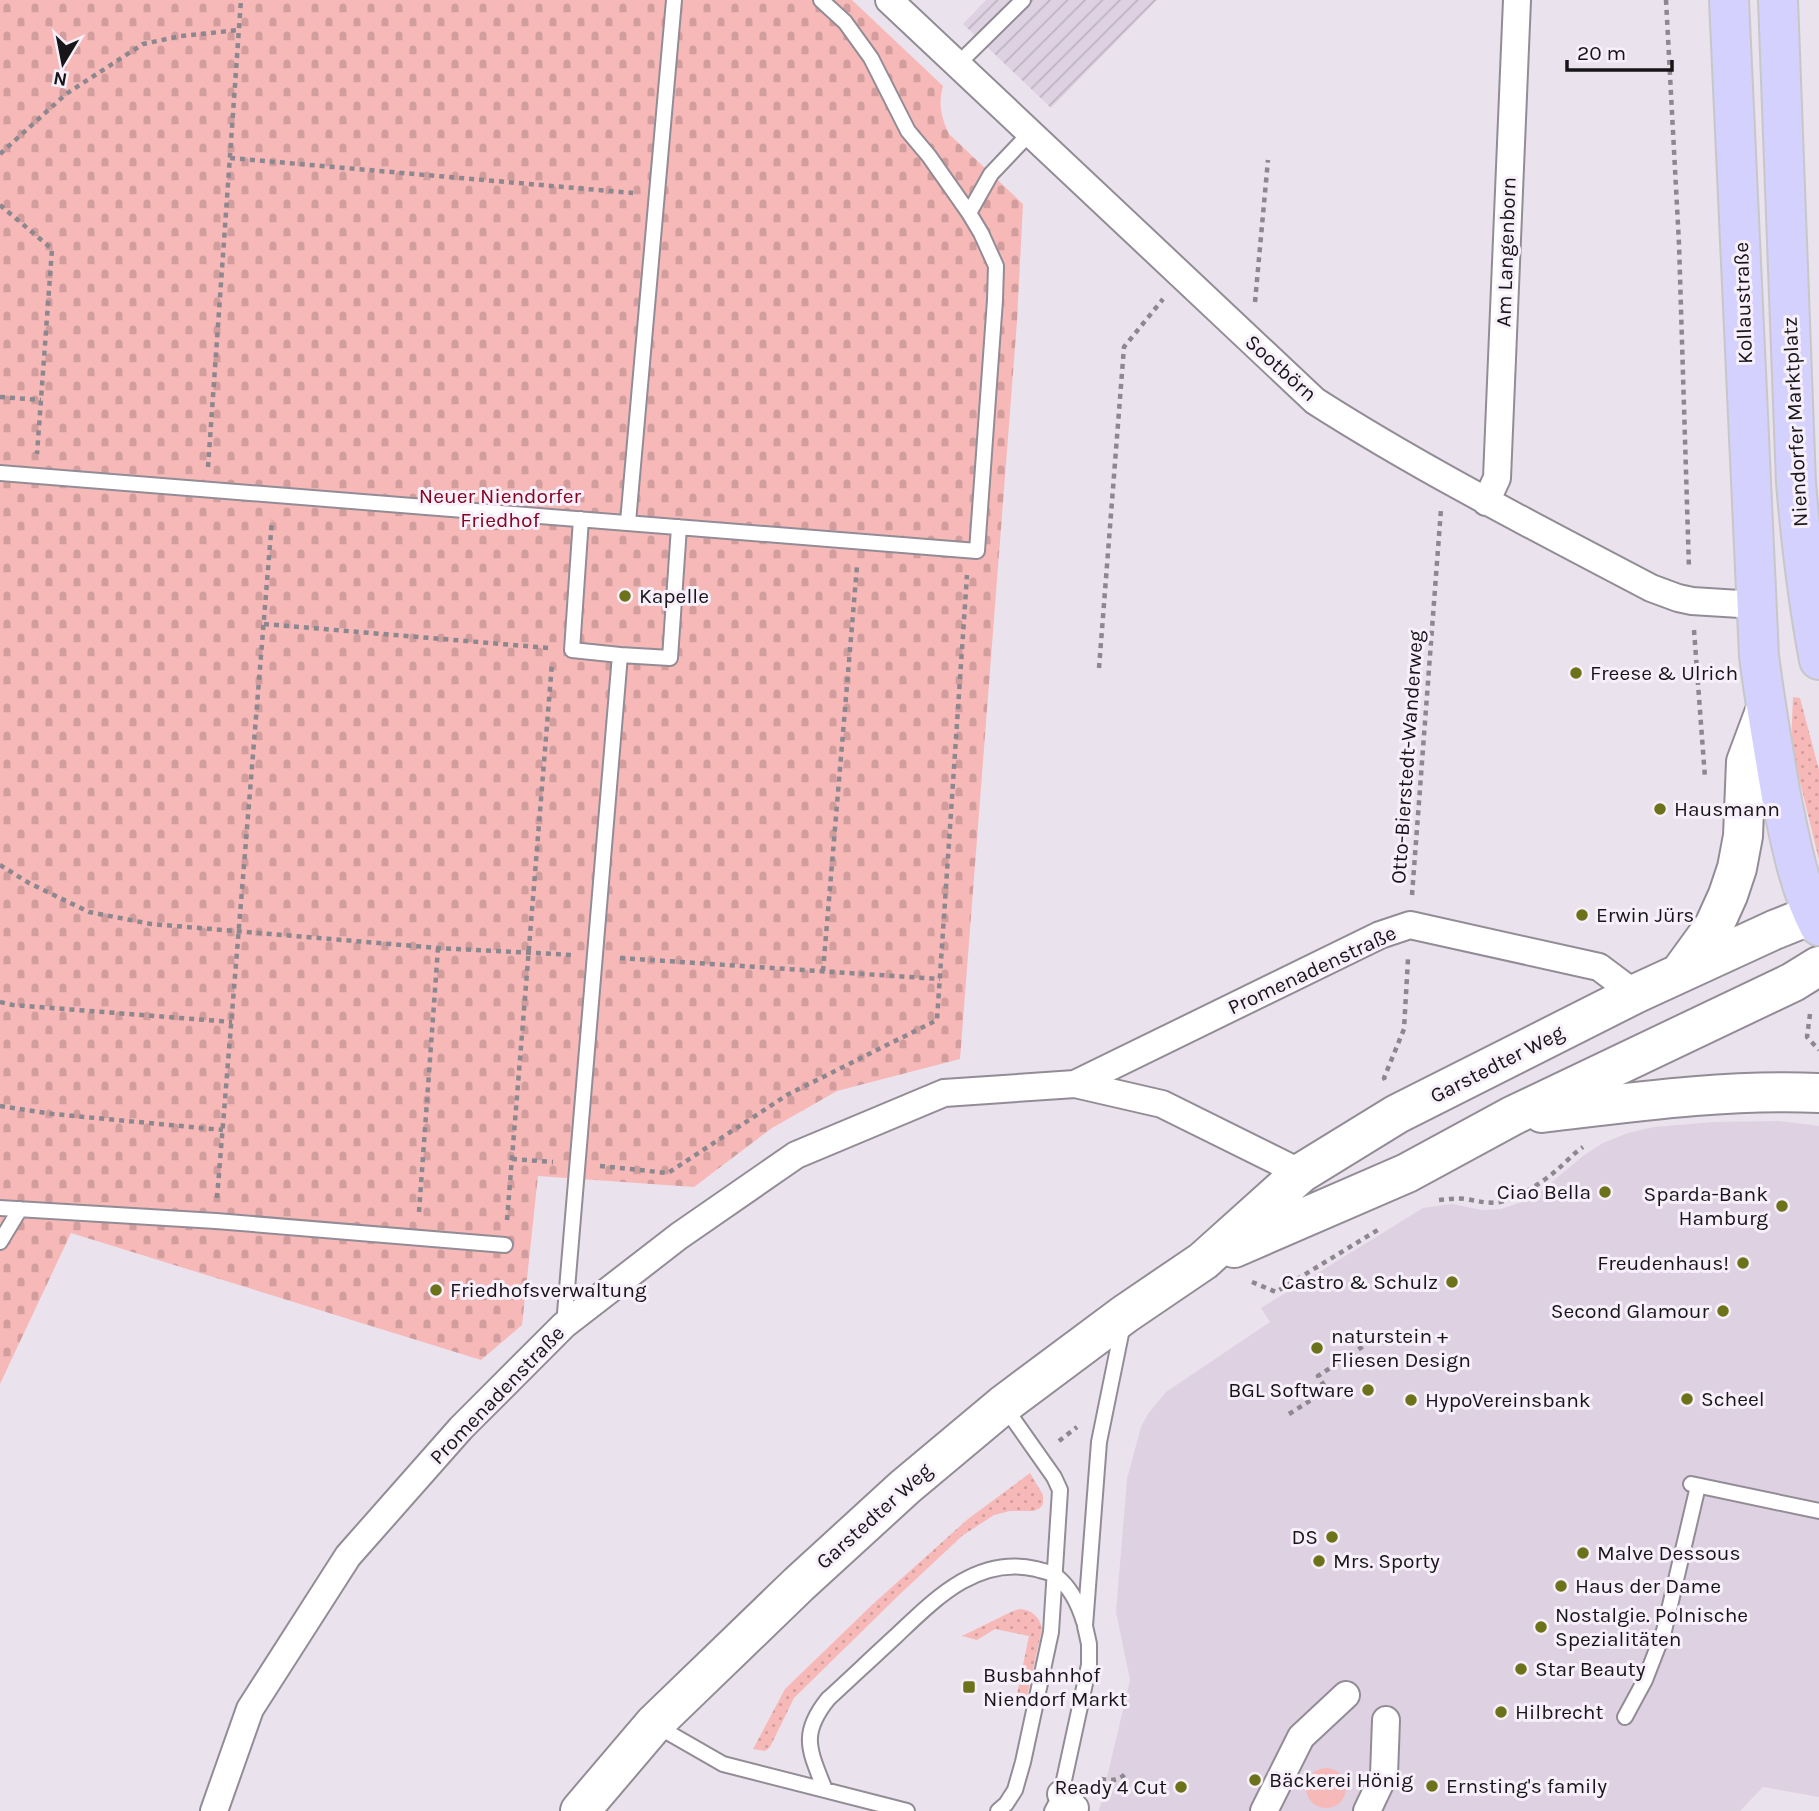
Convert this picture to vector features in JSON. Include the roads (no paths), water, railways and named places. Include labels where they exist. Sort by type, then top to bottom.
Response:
[{"type":"main road","name":"Kollaustraße","points":[[1729,0],[1756,605]]},
{"type":"main road","name":"Niendorfer Marktplatz","points":[[1778,0],[1796,483],[1801,551],[1819,660]]},
{"type":"main road","points":[[1756,605],[1765,710],[1792,852],[1817,918]]},
{"type":"main road","points":[[1681,972],[1714,926],[1737,868],[1742,836],[1746,762],[1765,710]]},
{"type":"main road","name":"Garstedter Weg","points":[[580,1811],[654,1724],[914,1478],[1003,1405],[1125,1314],[1203,1261],[1301,1173],[1397,1114],[1636,994],[1774,930],[1817,918]]},
{"type":"main road","name":"Garstedter Weg","points":[[1203,1261],[1406,1173],[1512,1116],[1793,982],[1819,966]]},
{"type":"main road","points":[[1512,1116],[1712,1094],[1819,1093]]},
{"type":"street","name":"Sootbörn","points":[[889,0],[1315,401],[1447,481],[1651,587],[1692,601],[1756,605]]},
{"type":"street","name":"Am Langenborn","points":[[1486,502],[1497,478],[1517,0]]},
{"type":"street","name":"Promenadenstraße","points":[[1075,1084],[1380,935],[1410,925],[1599,967],[1636,994]]},
{"type":"street","name":"Promenadenstraße","points":[[214,1811],[250,1709],[348,1556],[461,1428],[564,1325],[679,1236],[796,1155],[943,1093],[1075,1084],[1162,1104],[1301,1173]]},
{"type":"street","points":[[1264,1811],[1301,1737],[1346,1696]]},
{"type":"street","points":[[1367,1811],[1384,1775],[1386,1720]]},
{"type":"lane","points":[[628,522],[674,0]]},
{"type":"lane","points":[[0,473],[977,551],[996,266],[969,213],[908,131],[871,58],[845,22],[821,0]]},
{"type":"lane","points":[[958,64],[1023,0]]},
{"type":"lane","points":[[969,213],[991,174],[1030,134]]},
{"type":"lane","points":[[581,519],[572,650],[620,655],[670,658],[680,527]]},
{"type":"lane","points":[[564,1325],[620,655]]},
{"type":"lane","points":[[0,1208],[216,1221],[505,1245]]},
{"type":"lane","points":[[0,1242],[20,1209]]},
{"type":"lane","points":[[1085,1626],[1098,1442],[1125,1314]]},
{"type":"lane","points":[[998,1811],[1015,1790],[1051,1632],[1060,1490],[1054,1477],[1003,1405]]},
{"type":"lane","points":[[1625,1717],[1645,1680],[1664,1631],[1694,1485],[1819,1511]]},
{"type":"lane","points":[[825,1790],[811,1752],[810,1740],[811,1727],[818,1711],[828,1699],[938,1597],[960,1581],[1002,1568],[1026,1567],[1054,1574],[1076,1601],[1089,1644],[1089,1665],[1063,1804]]},
{"type":"lane","points":[[654,1724],[723,1764],[907,1811]]},
{"type":"place","name":"Kapelle","points":[[625,596]]},
{"type":"place","name":"Freese & Ulrich","points":[[1576,673]]},
{"type":"place","name":"Hausmann","points":[[1660,809]]},
{"type":"place","name":"Erwin Jürs","points":[[1582,915]]},
{"type":"place","name":"Ciao Bella","points":[[1605,1192]]},
{"type":"place","name":"Sparda-Bank Hamburg","points":[[1782,1206]]},
{"type":"place","name":"Freudenhaus!","points":[[1743,1263]]},
{"type":"place","name":"Castro & Schulz","points":[[1452,1282]]},
{"type":"place","name":"Friedhofsverwaltung","points":[[436,1290]]},
{"type":"place","name":"Second Glamour","points":[[1723,1311]]},
{"type":"place","name":"naturstein + Fliesen Design","points":[[1317,1348]]},
{"type":"place","name":"BGL Software","points":[[1368,1390]]},
{"type":"place","name":"Scheel","points":[[1687,1399]]},
{"type":"place","name":"HypoVereinsbank","points":[[1411,1400]]},
{"type":"place","name":"DS","points":[[1332,1537]]},
{"type":"place","name":"Malve Dessous","points":[[1583,1553]]},
{"type":"place","name":"Mrs. Sporty","points":[[1319,1561]]},
{"type":"place","name":"Haus der Dame","points":[[1561,1586]]},
{"type":"place","name":"Nostalgie. Polnische Spezialitäten","points":[[1541,1627]]},
{"type":"place","name":"Star Beauty","points":[[1521,1669]]},
{"type":"place","name":"Busbahnhof Niendorf Markt","points":[[969,1687]]},
{"type":"place","name":"Hilbrecht","points":[[1501,1712]]},
{"type":"place","name":"Bäckerei Hönig","points":[[1255,1780]]},
{"type":"place","name":"Ernsting's family","points":[[1432,1786]]},
{"type":"place","name":"Ready 4 Cut","points":[[1181,1787]]},
{"type":"park label","name":"Neuer Niendorfer Friedhof","points":[[500,508]]}]
